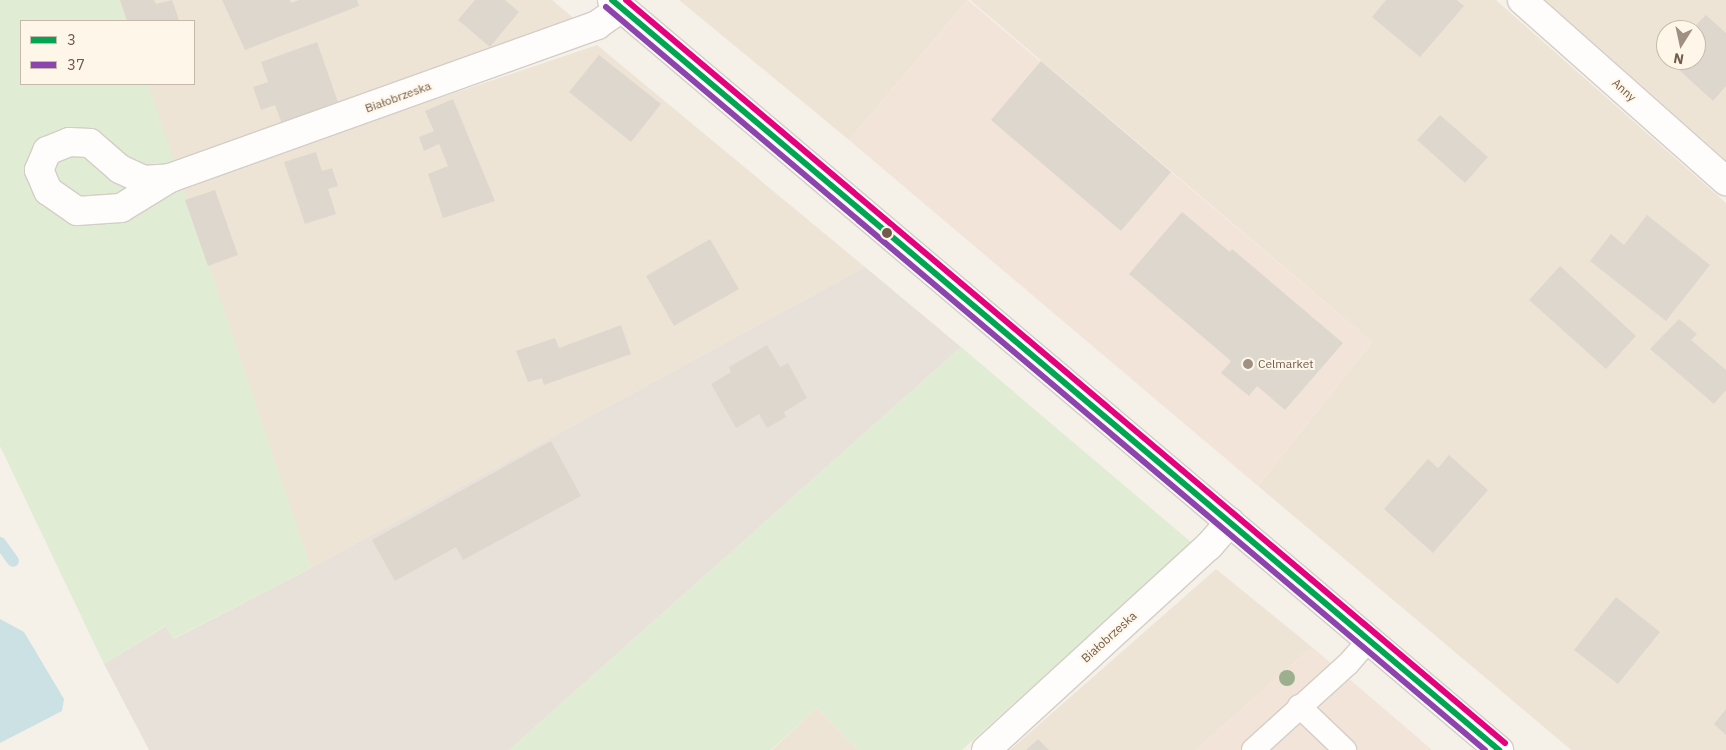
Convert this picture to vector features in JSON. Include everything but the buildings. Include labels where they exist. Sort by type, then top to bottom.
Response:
[{"type":"main road","name":"Anny","points":[[1522,0],[1726,181]]},
{"type":"main road","name":"Białobrzeska","points":[[170,178],[597,25],[617,4],[1499,750]]},
{"type":"main road","name":"Białobrzeska","points":[[986,750],[1210,546],[1230,522]]},
{"type":"lane","points":[[1253,750],[1299,706],[1348,664],[1369,640]]},
{"type":"lane","points":[[1299,706],[1345,750]]},
{"type":"shaded area","points":[[117,0],[552,0],[577,21],[172,166],[145,85],[195,85],[195,20],[124,20]]},
{"type":"shaded area","points":[[679,0],[968,0],[849,140]]},
{"type":"shaded area","points":[[968,0],[1372,342],[1258,486],[849,140]]},
{"type":"shaded area","points":[[970,0],[1496,0],[1726,203],[1726,750],[1571,750],[1258,486],[1372,342]]},
{"type":"shaded area","points":[[1545,0],[1726,0],[1726,160]]},
{"type":"shaded area","points":[[597,45],[865,267],[311,568],[177,186]]},
{"type":"shaded area","points":[[865,267],[961,347],[509,750],[149,750],[104,664],[166,626],[174,639],[311,568]]},
{"type":"shaded area","points":[[1216,569],[1312,647],[1196,750],[1010,750]]},
{"type":"shaded area","points":[[0,619],[24,632],[64,699],[62,711],[0,743]]},
{"type":"shaded area","points":[[1312,647],[1432,750],[1196,750]]},
{"type":"shaded area","points":[[817,708],[858,750],[772,750]]},
{"type":"green space","points":[[0,0],[119,0],[127,20],[20,20],[20,85],[148,85],[311,568],[173,639],[165,626],[104,664],[0,446]]},
{"type":"green space","points":[[961,347],[1192,543],[962,750],[858,750],[817,708],[771,750],[509,750]]},
{"type":"waterway","points":[[0,543],[13,561]]},
{"type":"transit line","name":"3","points":[[612,0],[1499,750]]},
{"type":"transit line","points":[[626,0],[1505,743]]},
{"type":"transit line","name":"37","points":[[606,7],[1485,750]]},
{"type":"place","name":"Celmarket","points":[[1248,364]]}]
